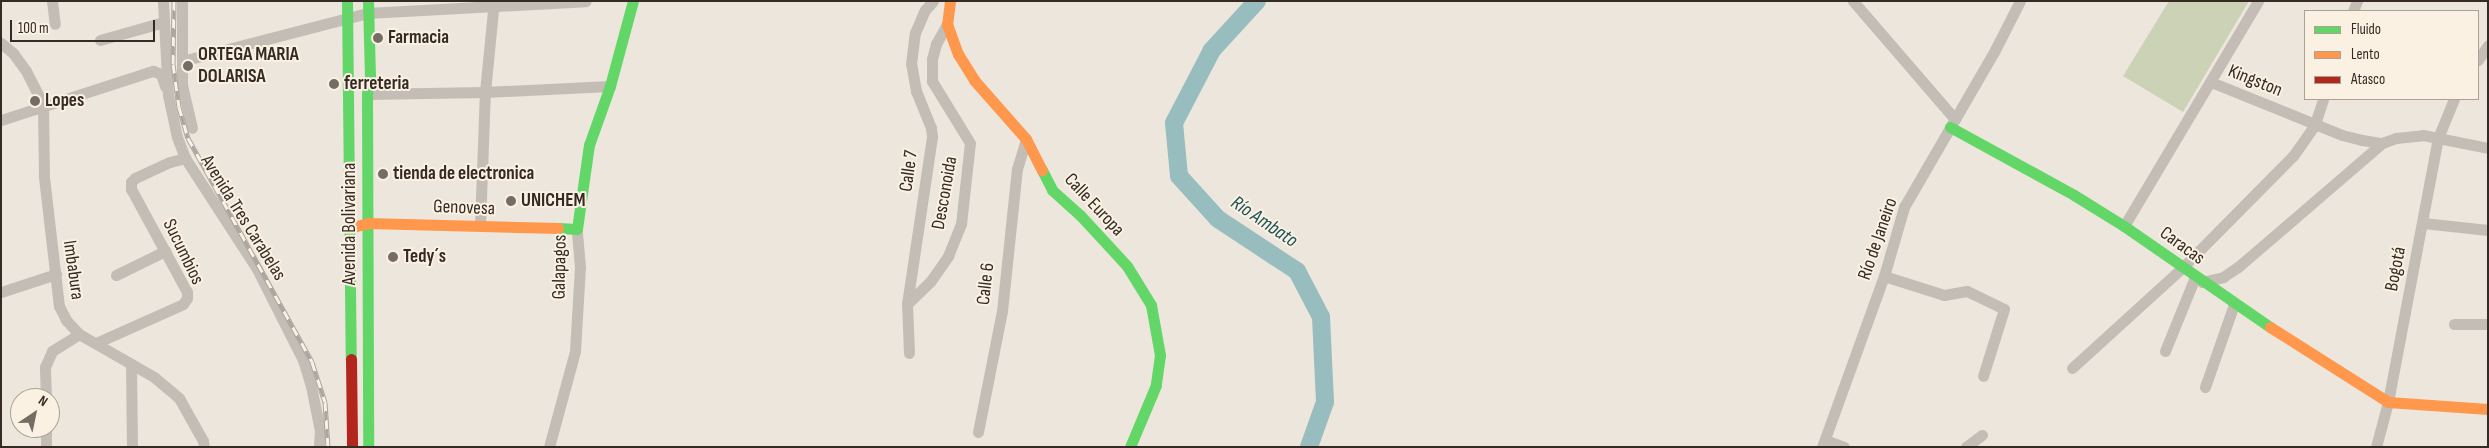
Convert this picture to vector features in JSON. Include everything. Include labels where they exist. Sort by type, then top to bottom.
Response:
[{"type":"street","points":[[52,1],[56,24]]},
{"type":"street","name":"Avenida Tres Carabelas","points":[[163,1],[168,95],[177,137],[185,158],[257,269],[303,360],[311,386],[320,432],[318,447]]},
{"type":"street","points":[[182,1],[184,100],[192,128]]},
{"type":"street","name":"Avenida Bolivariana","points":[[347,1],[352,447]]},
{"type":"street","points":[[182,61],[347,17],[367,7],[586,1]]},
{"type":"street","name":"Galapagos","points":[[549,447],[575,351],[580,267],[577,229],[589,145],[610,86],[633,1]]},
{"type":"street","name":"Calle 7","points":[[909,353],[907,304],[932,136],[931,128],[916,91],[911,64],[915,33],[925,10],[933,1]]},
{"type":"street","name":"Calle Europa","points":[[950,1],[947,24],[958,54],[974,80],[1026,139],[1052,190],[1080,215],[1127,266],[1151,305],[1157,329],[1160,355],[1156,385],[1130,447]]},
{"type":"street","points":[[1853,1],[1953,123]]},
{"type":"street","name":"Río de Janeiro","points":[[1823,443],[1884,276],[1904,207],[2020,1]]},
{"type":"street","points":[[2124,226],[2258,1]]},
{"type":"street","points":[[480,226],[485,92],[494,4]]},
{"type":"street","name":"Avenida Bolivariana","points":[[367,7],[370,75],[367,94],[368,447]]},
{"type":"street","points":[[100,40],[164,22]]},
{"type":"street","name":"Desconoida","points":[[907,304],[930,282],[948,256],[961,224],[970,143],[932,81],[932,59],[936,44],[947,24]]},
{"type":"street","name":"Imbabura","points":[[1,43],[12,53],[26,71],[43,105],[44,177],[59,306],[66,320],[79,334],[154,377],[179,398],[203,441],[204,447]]},
{"type":"street","points":[[2479,58],[2488,45]]},
{"type":"street","points":[[1,120],[152,71],[161,74],[168,95]]},
{"type":"street","name":"Kingston","points":[[2211,82],[2342,135],[2382,143],[2410,135],[2438,138],[2488,148]]},
{"type":"street","points":[[367,94],[485,92],[610,86]]},
{"type":"street","points":[[2072,368],[2182,268],[2293,156],[2315,124],[2323,100]]},
{"type":"street","name":"Bogotá","points":[[2376,447],[2388,402],[2438,138],[2454,100]]},
{"type":"street","name":"Caracas","points":[[1953,123],[2124,226],[2198,280],[2388,402]]},
{"type":"street","name":"Calle 6","points":[[978,432],[1002,311],[1017,169],[1026,139]]},
{"type":"street","points":[[2165,351],[2198,280],[2223,277],[2238,267],[2382,143]]},
{"type":"street","name":"Sucumbios","points":[[96,343],[183,304],[187,292],[131,189],[131,182],[135,178],[170,162],[185,158]]},
{"type":"street","name":"Genovesa","points":[[349,228],[368,223],[577,229]]},
{"type":"street","points":[[2423,223],[2488,230]]},
{"type":"street","points":[[116,275],[165,251]]},
{"type":"street","points":[[1,292],[56,274]]},
{"type":"street","points":[[1884,276],[1944,295],[1952,296],[1961,290],[1967,291],[2004,309],[1983,376]]},
{"type":"street","points":[[2205,387],[2234,304]]},
{"type":"street","points":[[2454,324],[2488,324]]},
{"type":"street","points":[[46,388],[45,367],[52,351],[79,334]]},
{"type":"street","points":[[131,364],[132,447]]},
{"type":"street","points":[[2388,402],[2488,409]]},
{"type":"street","points":[[1966,447],[1982,435]]},
{"type":"street","points":[[1823,443],[1844,447]]},
{"type":"green space","points":[[2169,1],[2249,1],[2183,112],[2123,76]]},
{"type":"waterway","name":"Río Ambato","points":[[1257,1],[1212,50],[1174,123],[1179,176],[1218,219],[1297,271],[1321,317],[1325,402],[1309,447]]},
{"type":"railway","points":[[174,1],[173,64],[179,107],[188,138],[312,362],[325,402],[328,447]]},
{"type":"traffic: fast","points":[[347,1],[351,359]]},
{"type":"traffic: fast","points":[[368,1],[370,75],[367,94],[368,447]]},
{"type":"traffic: fast","points":[[558,228],[577,229],[589,145],[610,86],[633,1]]},
{"type":"traffic: fast","points":[[1950,127],[2074,195],[2124,226],[2270,327]]},
{"type":"traffic: fast","points":[[1042,170],[1052,190],[1080,215],[1127,266],[1151,305],[1160,355],[1156,385],[1130,447]]},
{"type":"traffic: slow","points":[[950,1],[947,24],[958,54],[974,80],[1026,139],[1042,170]]},
{"type":"traffic: slow","points":[[349,228],[368,223],[558,228]]},
{"type":"traffic: slow","points":[[2270,327],[2388,402],[2488,409]]},
{"type":"traffic: jam","points":[[351,359],[352,447]]},
{"type":"place","name":"Farmacia","points":[[378,38]]},
{"type":"place","name":"ORTEGA MARIA DOLARISA","points":[[188,66]]},
{"type":"place","name":"ferreteria","points":[[334,84]]},
{"type":"place","name":"Lopes","points":[[35,101]]},
{"type":"place","name":"tienda de electronica","points":[[383,174]]},
{"type":"place","name":"UNICHEM","points":[[511,201]]},
{"type":"place","name":"Tedy´s","points":[[393,257]]}]
